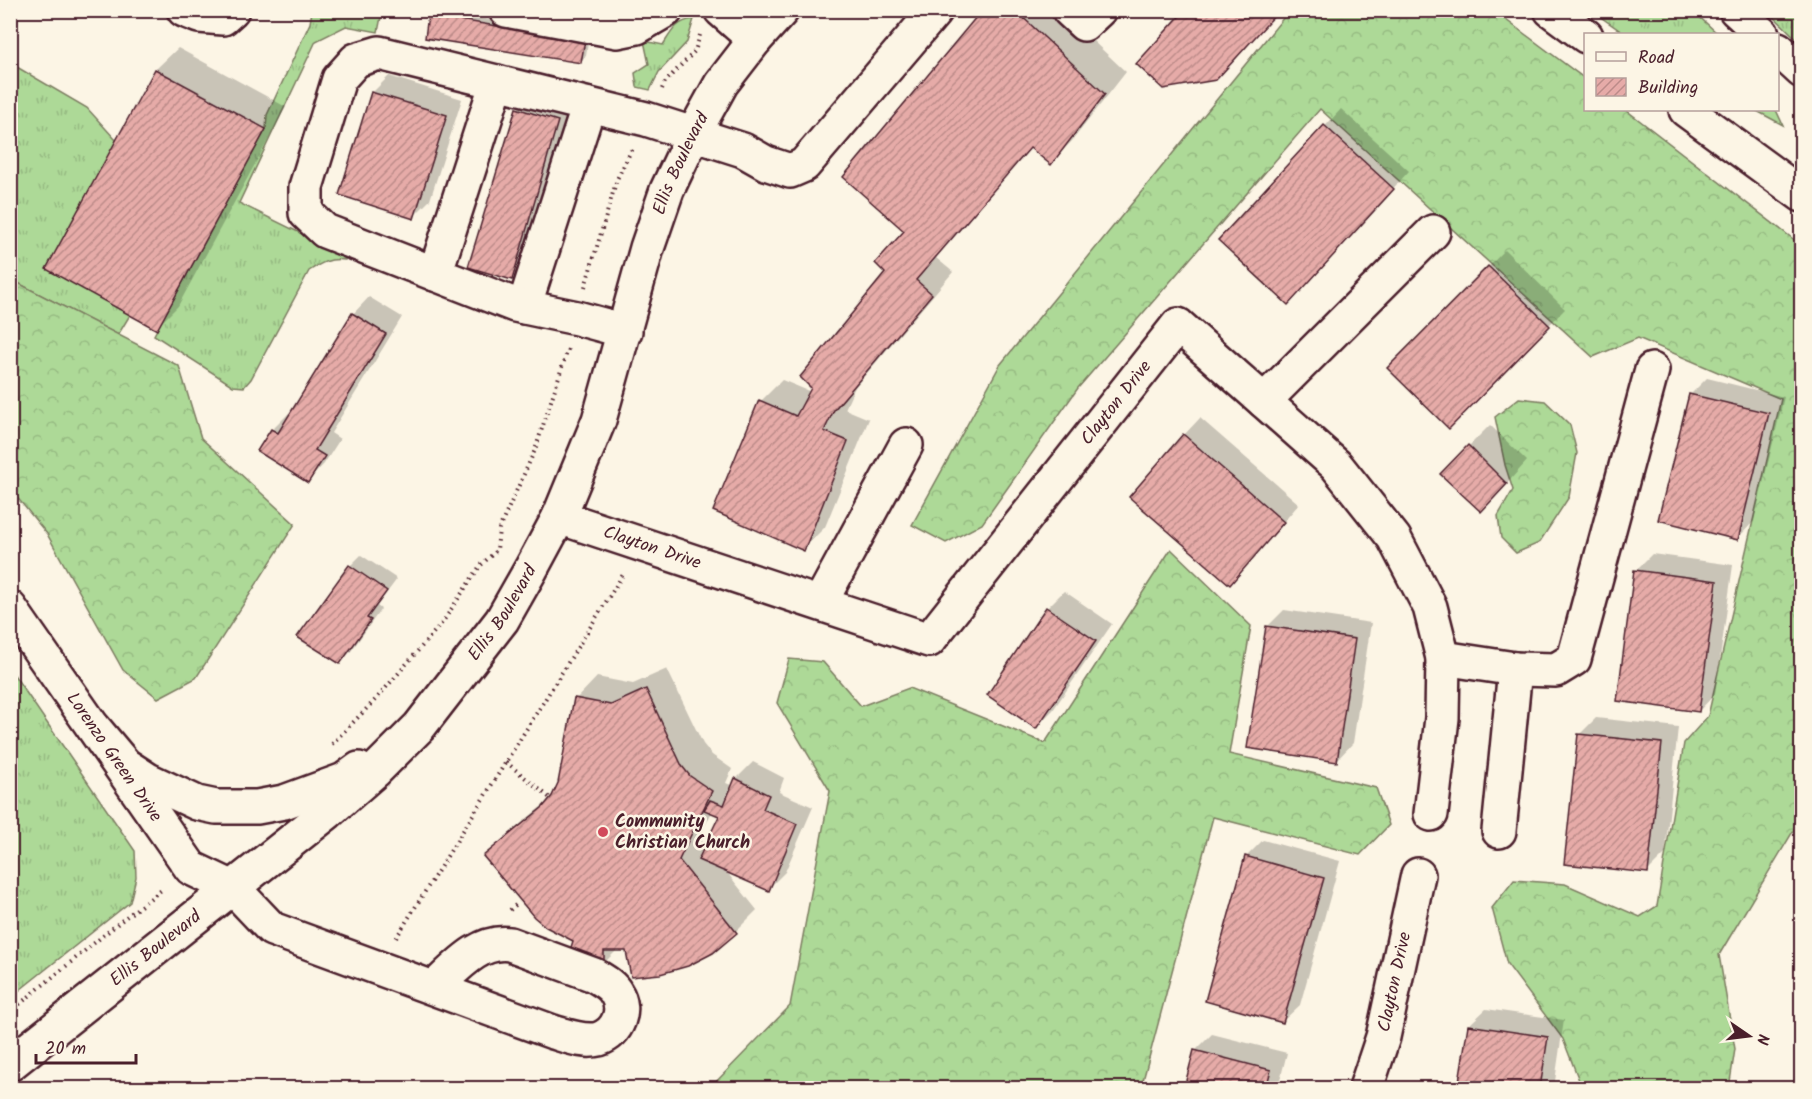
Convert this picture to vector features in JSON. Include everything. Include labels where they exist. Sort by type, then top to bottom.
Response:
[{"type":"main road","points":[[184,10],[199,16],[224,18],[232,10]]},
{"type":"main road","points":[[506,10],[617,32],[637,27],[666,10]]},
{"type":"main road","name":"Ellis Boulevard","points":[[10,1065],[328,812],[375,771],[419,727],[502,620],[559,517],[599,420],[667,190],[694,133],[721,84],[782,10]]},
{"type":"main road","points":[[625,331],[515,305],[325,231],[306,213],[306,187],[339,79],[356,60],[379,53],[646,119],[743,150],[776,168],[790,171],[804,165],[936,10]]},
{"type":"main road","points":[[1069,10],[1084,24],[1099,10]]},
{"type":"main road","points":[[1551,10],[1584,35]]},
{"type":"main road","points":[[1736,10],[1761,33]]},
{"type":"main road","points":[[712,19],[755,40]]},
{"type":"main road","points":[[1779,50],[1802,71]]},
{"type":"main road","points":[[435,274],[497,82]]},
{"type":"main road","points":[[524,307],[589,105]]},
{"type":"main road","points":[[1687,111],[1802,195]]},
{"type":"main road","points":[[1264,401],[1433,232]]},
{"type":"main road","name":"Clayton Drive","points":[[559,517],[929,640],[1178,325],[1336,465],[1394,538],[1430,607],[1443,658],[1442,718],[1431,814]]},
{"type":"main road","points":[[1443,658],[1515,669],[1556,670],[1574,659],[1652,370]]},
{"type":"main road","points":[[820,603],[906,445]]},
{"type":"main road","name":"Lorenzo Green Drive","points":[[10,608],[191,868],[233,888]]},
{"type":"main road","points":[[1499,831],[1515,669]]},
{"type":"main road","points":[[94,729],[125,765],[148,780],[197,803],[236,808],[284,802],[344,780],[419,727]]},
{"type":"main road","name":"Clayton Drive","points":[[1366,1089],[1383,1037],[1418,875]]},
{"type":"main road","points":[[233,888],[272,929],[553,1032],[583,1040],[598,1039],[612,1031],[621,1018],[621,1004],[616,992],[606,982],[594,975],[510,944],[498,942],[486,946],[464,961],[434,988]]},
{"type":"path","points":[[324,750],[333,744],[392,682],[442,623],[480,566],[497,550],[499,529],[535,450],[562,371],[617,179],[666,82],[695,51],[712,19]]},
{"type":"path","points":[[383,969],[392,943],[642,544]]},
{"type":"path","points":[[506,762],[550,798]]},
{"type":"path","points":[[502,915],[519,902]]},
{"type":"path","points":[[10,1012],[126,916]]},
{"type":"green space","points":[[374,10],[382,12],[378,32],[346,26],[316,41],[239,203],[347,256],[345,260],[326,262],[309,271],[251,379],[244,387],[233,386],[154,335],[266,129],[267,115],[310,23],[312,11]]},
{"type":"green space","points":[[1289,11],[1494,11],[1584,78],[1584,111],[1627,111],[1801,245],[1801,818],[1719,955],[1735,1049],[1729,1088],[1582,1088],[1563,1039],[1507,964],[1492,908],[1514,880],[1565,884],[1640,917],[1657,906],[1684,743],[1708,716],[1781,399],[1638,338],[1593,357],[1320,109],[1078,388],[982,524],[946,543],[912,525],[1000,365]]},
{"type":"green space","points":[[1592,11],[1693,11],[1717,33],[1624,33]]},
{"type":"green space","points":[[1768,11],[1801,11],[1801,43]]},
{"type":"green space","points":[[694,19],[687,42],[659,72],[650,90],[637,87],[635,73],[649,64],[644,41],[663,45],[679,24]]},
{"type":"green space","points":[[10,63],[87,108],[116,140],[130,315],[118,335],[16,282],[10,237]]},
{"type":"green space","points":[[1757,111],[1776,111],[1783,125]]},
{"type":"green space","points":[[11,237],[16,282],[179,366],[201,438],[295,524],[196,678],[158,698],[123,670],[47,534],[11,490]]},
{"type":"green space","points":[[1519,398],[1545,401],[1570,425],[1577,453],[1569,497],[1539,543],[1516,553],[1501,538],[1498,516],[1513,490],[1495,417]]},
{"type":"green space","points":[[1171,549],[1251,626],[1229,754],[1376,788],[1389,825],[1360,855],[1213,817],[1141,1088],[710,1088],[790,1006],[830,791],[777,703],[789,659],[823,662],[861,706],[909,688],[1045,743]]},
{"type":"green space","points":[[10,669],[135,851],[136,877],[130,902],[11,997]]},
{"type":"building","points":[[982,10],[1015,10],[1105,94],[1051,165],[1030,148],[916,280],[932,294],[834,410],[824,431],[848,441],[804,551],[713,511],[759,400],[796,416],[811,388],[800,377],[885,273],[875,263],[904,231],[843,177]]},
{"type":"building","points":[[1185,10],[1272,10],[1276,14],[1216,80],[1163,89],[1136,64]]},
{"type":"building","points":[[428,15],[585,40],[581,63],[425,38]]},
{"type":"building","points":[[155,69],[266,129],[157,330],[46,269]]},
{"type":"building","points":[[371,92],[447,115],[414,219],[339,195]]},
{"type":"building","points":[[516,108],[558,121],[512,280],[468,267]]},
{"type":"building","points":[[1324,125],[1394,189],[1288,305],[1218,240]]},
{"type":"building","points":[[1488,266],[1550,326],[1449,429],[1387,368]]},
{"type":"building","points":[[352,313],[386,334],[315,450],[325,456],[308,483],[257,451],[271,429],[278,433]]},
{"type":"building","points":[[1689,394],[1769,413],[1738,540],[1658,520]]},
{"type":"building","points":[[1183,434],[1284,522],[1230,585],[1129,497]]},
{"type":"building","points":[[1468,445],[1507,484],[1481,512],[1440,474]]},
{"type":"building","points":[[349,565],[387,591],[367,618],[371,620],[340,664],[297,637]]},
{"type":"building","points":[[1634,570],[1717,581],[1699,712],[1617,701]]},
{"type":"building","points":[[1046,607],[1096,641],[1036,729],[987,695]]},
{"type":"building","points":[[1266,626],[1355,639],[1337,762],[1247,748]]},
{"type":"building","name":"Community Christian Church","points":[[646,689],[682,766],[690,776],[712,791],[679,860],[737,933],[713,953],[688,966],[660,974],[631,977],[626,951],[604,951],[604,964],[568,957],[573,941],[546,927],[534,917],[483,856],[543,807],[552,796],[558,783],[574,698],[611,705]]},
{"type":"building","points":[[1578,734],[1662,743],[1648,873],[1564,864]]},
{"type":"building","points":[[735,778],[769,795],[763,809],[797,824],[769,891],[698,860],[719,816],[704,810],[710,800],[724,805]]},
{"type":"building","points":[[1245,856],[1324,878],[1283,1023],[1205,1001]]},
{"type":"building","points":[[1468,1025],[1548,1037],[1540,1088],[1458,1088]]},
{"type":"building","points":[[1194,1050],[1271,1070],[1266,1088],[1184,1088]]},
{"type":"place","name":"Community Christian Church","points":[[603,832]]}]
